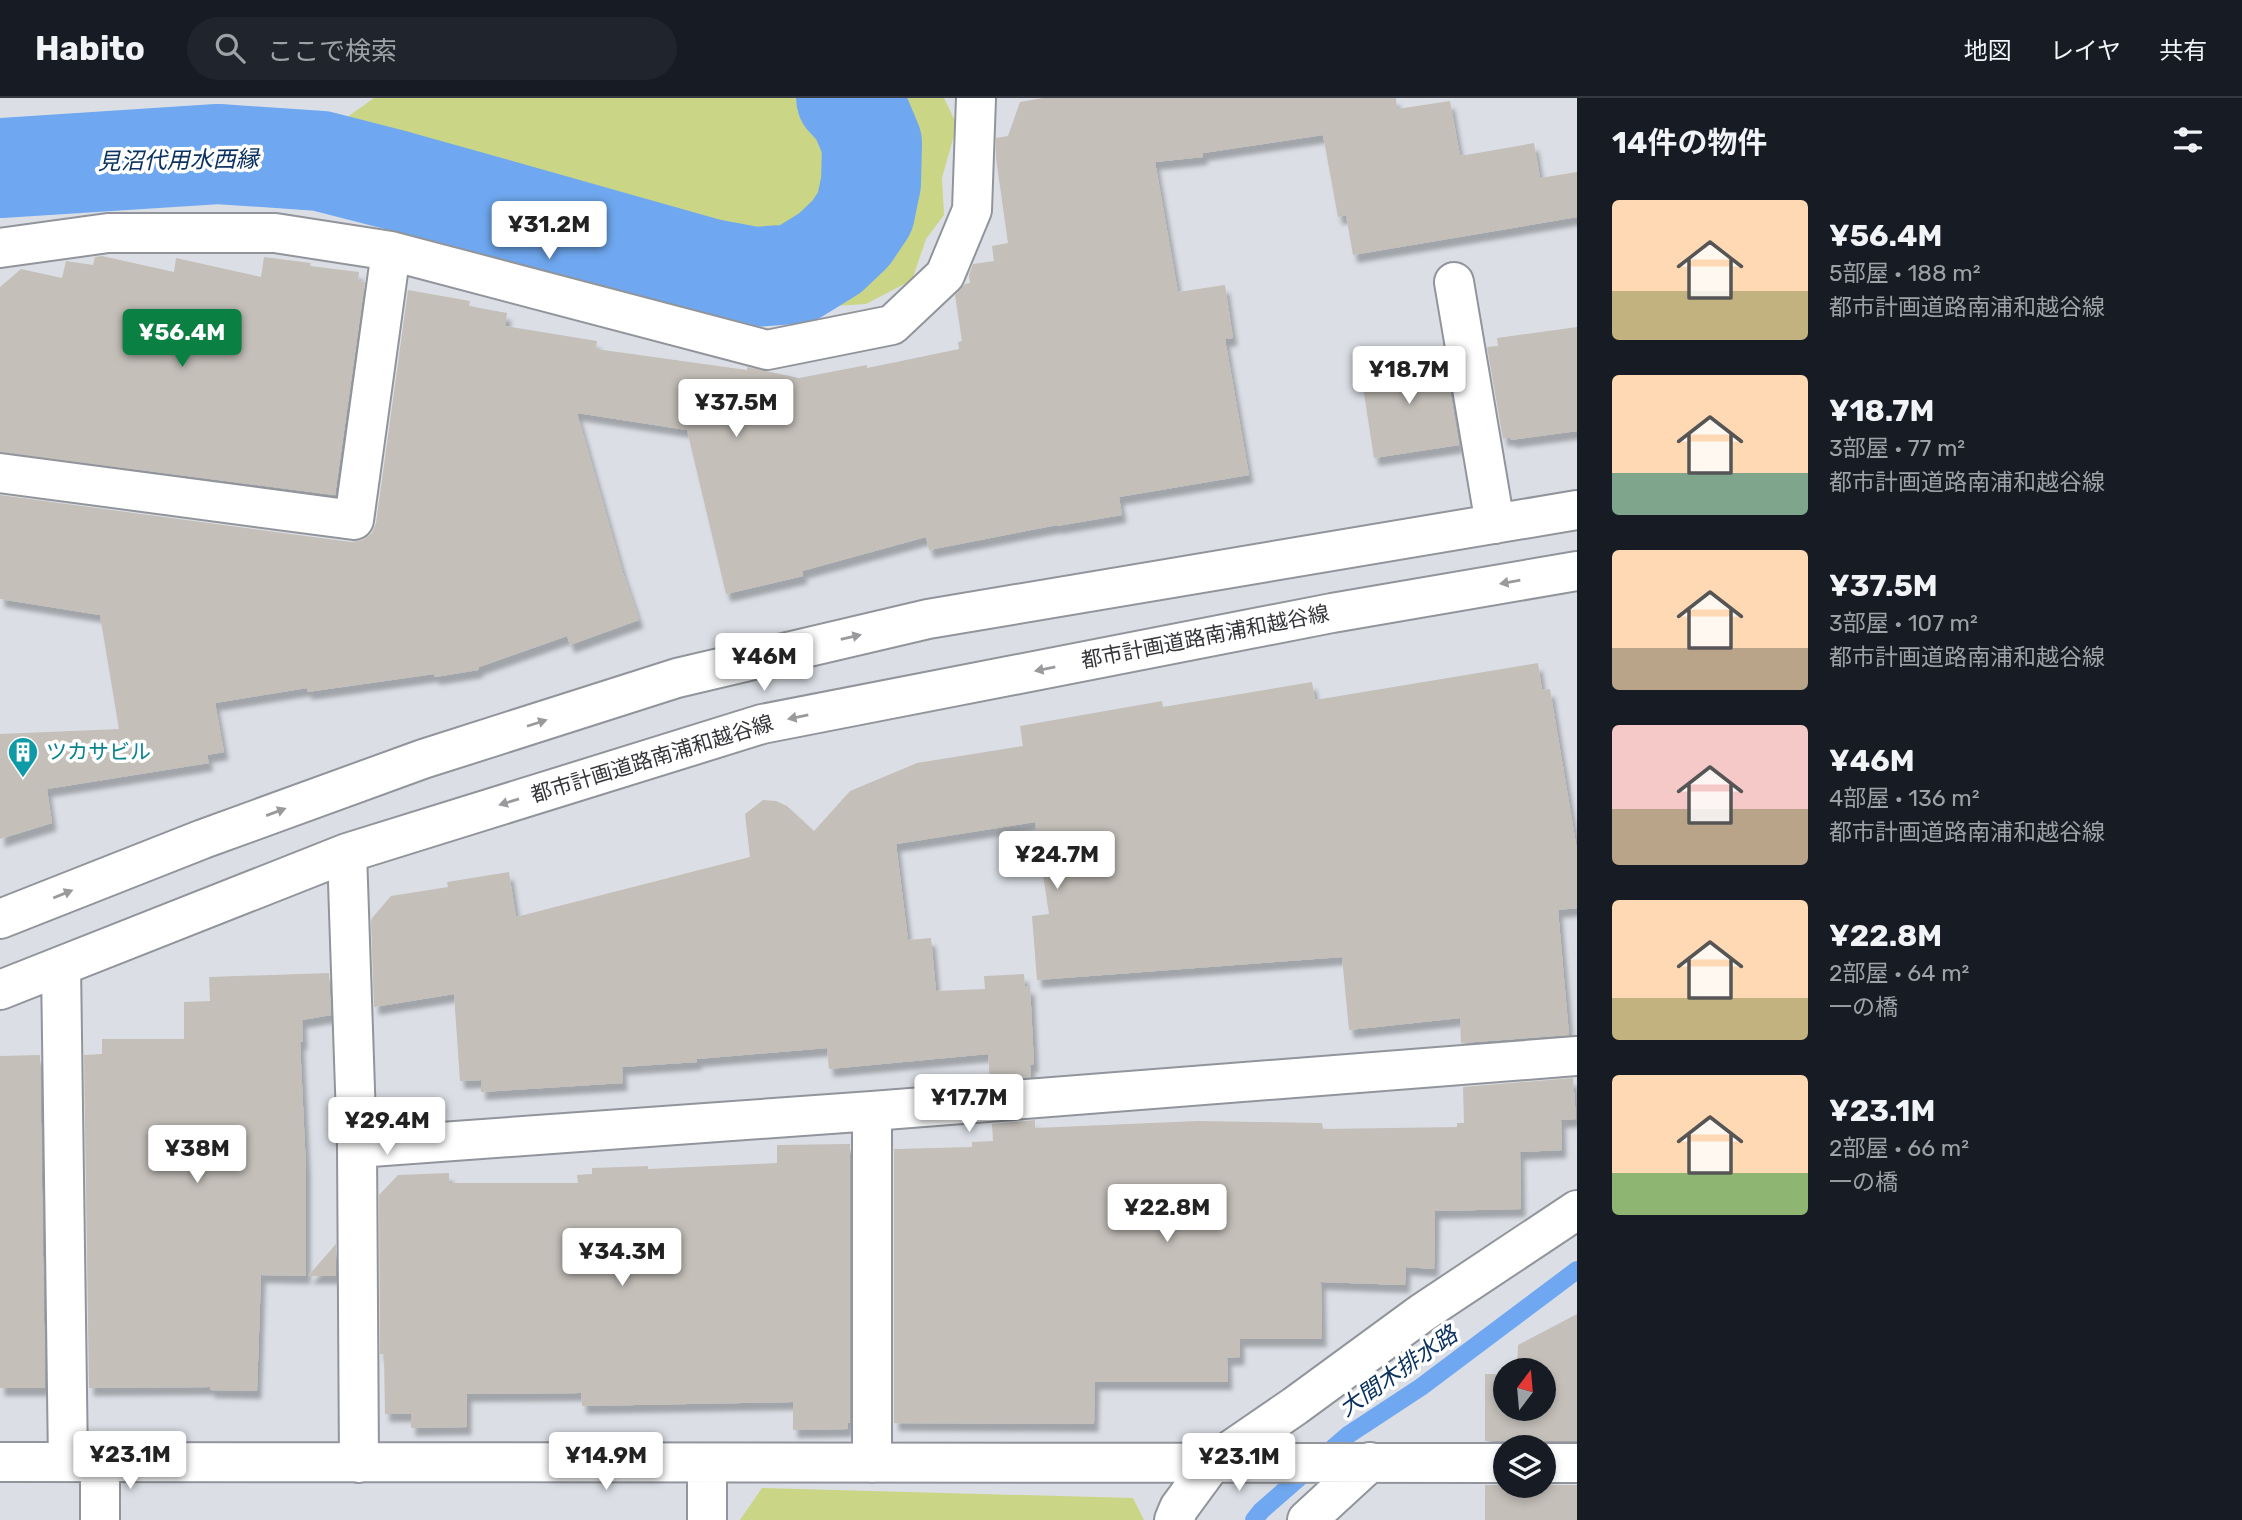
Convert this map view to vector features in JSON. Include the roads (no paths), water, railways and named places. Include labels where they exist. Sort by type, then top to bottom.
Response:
[{"type":"street","points":[[0,248],[108,233],[275,233],[391,251],[767,350],[892,325],[945,275],[972,210],[976,98]]},
{"type":"street","points":[[0,472],[354,520],[391,251]]},
{"type":"street","points":[[1454,282],[1495,524]]},
{"type":"street","points":[[0,919],[203,839],[410,764],[677,678],[928,619],[1577,510]]},
{"type":"street","name":"都市計画道路南浦和越谷線","points":[[0,990],[347,853],[762,724],[1332,613],[1577,571]]},
{"type":"street","points":[[347,853],[357,1148],[359,1463]]},
{"type":"street","points":[[61,965],[84,1462],[100,1520]]},
{"type":"street","points":[[357,1148],[1577,1056]]},
{"type":"street","points":[[872,1111],[872,1463]]},
{"type":"street","points":[[1174,1520],[1179,1508],[1213,1463],[1422,1313],[1577,1209]]},
{"type":"street","points":[[0,1462],[1493,1463]]},
{"type":"street","points":[[707,1463],[707,1520]]},
{"type":"street","points":[[1307,1520],[1356,1463]]},
{"type":"street","points":[[1556,1463],[1577,1463]]},
{"type":"waterway","name":"見沼代用水西縁","points":[[0,168],[218,154],[321,161],[711,269],[754,277],[796,274],[830,253],[851,233],[865,212],[871,183],[872,143],[859,112],[846,98]]},
{"type":"waterway","name":"大間木排水路","points":[[1254,1520],[1348,1435],[1421,1387],[1577,1270]]},
{"type":"place","name":"ツカサビル","points":[[23,779]]}]
